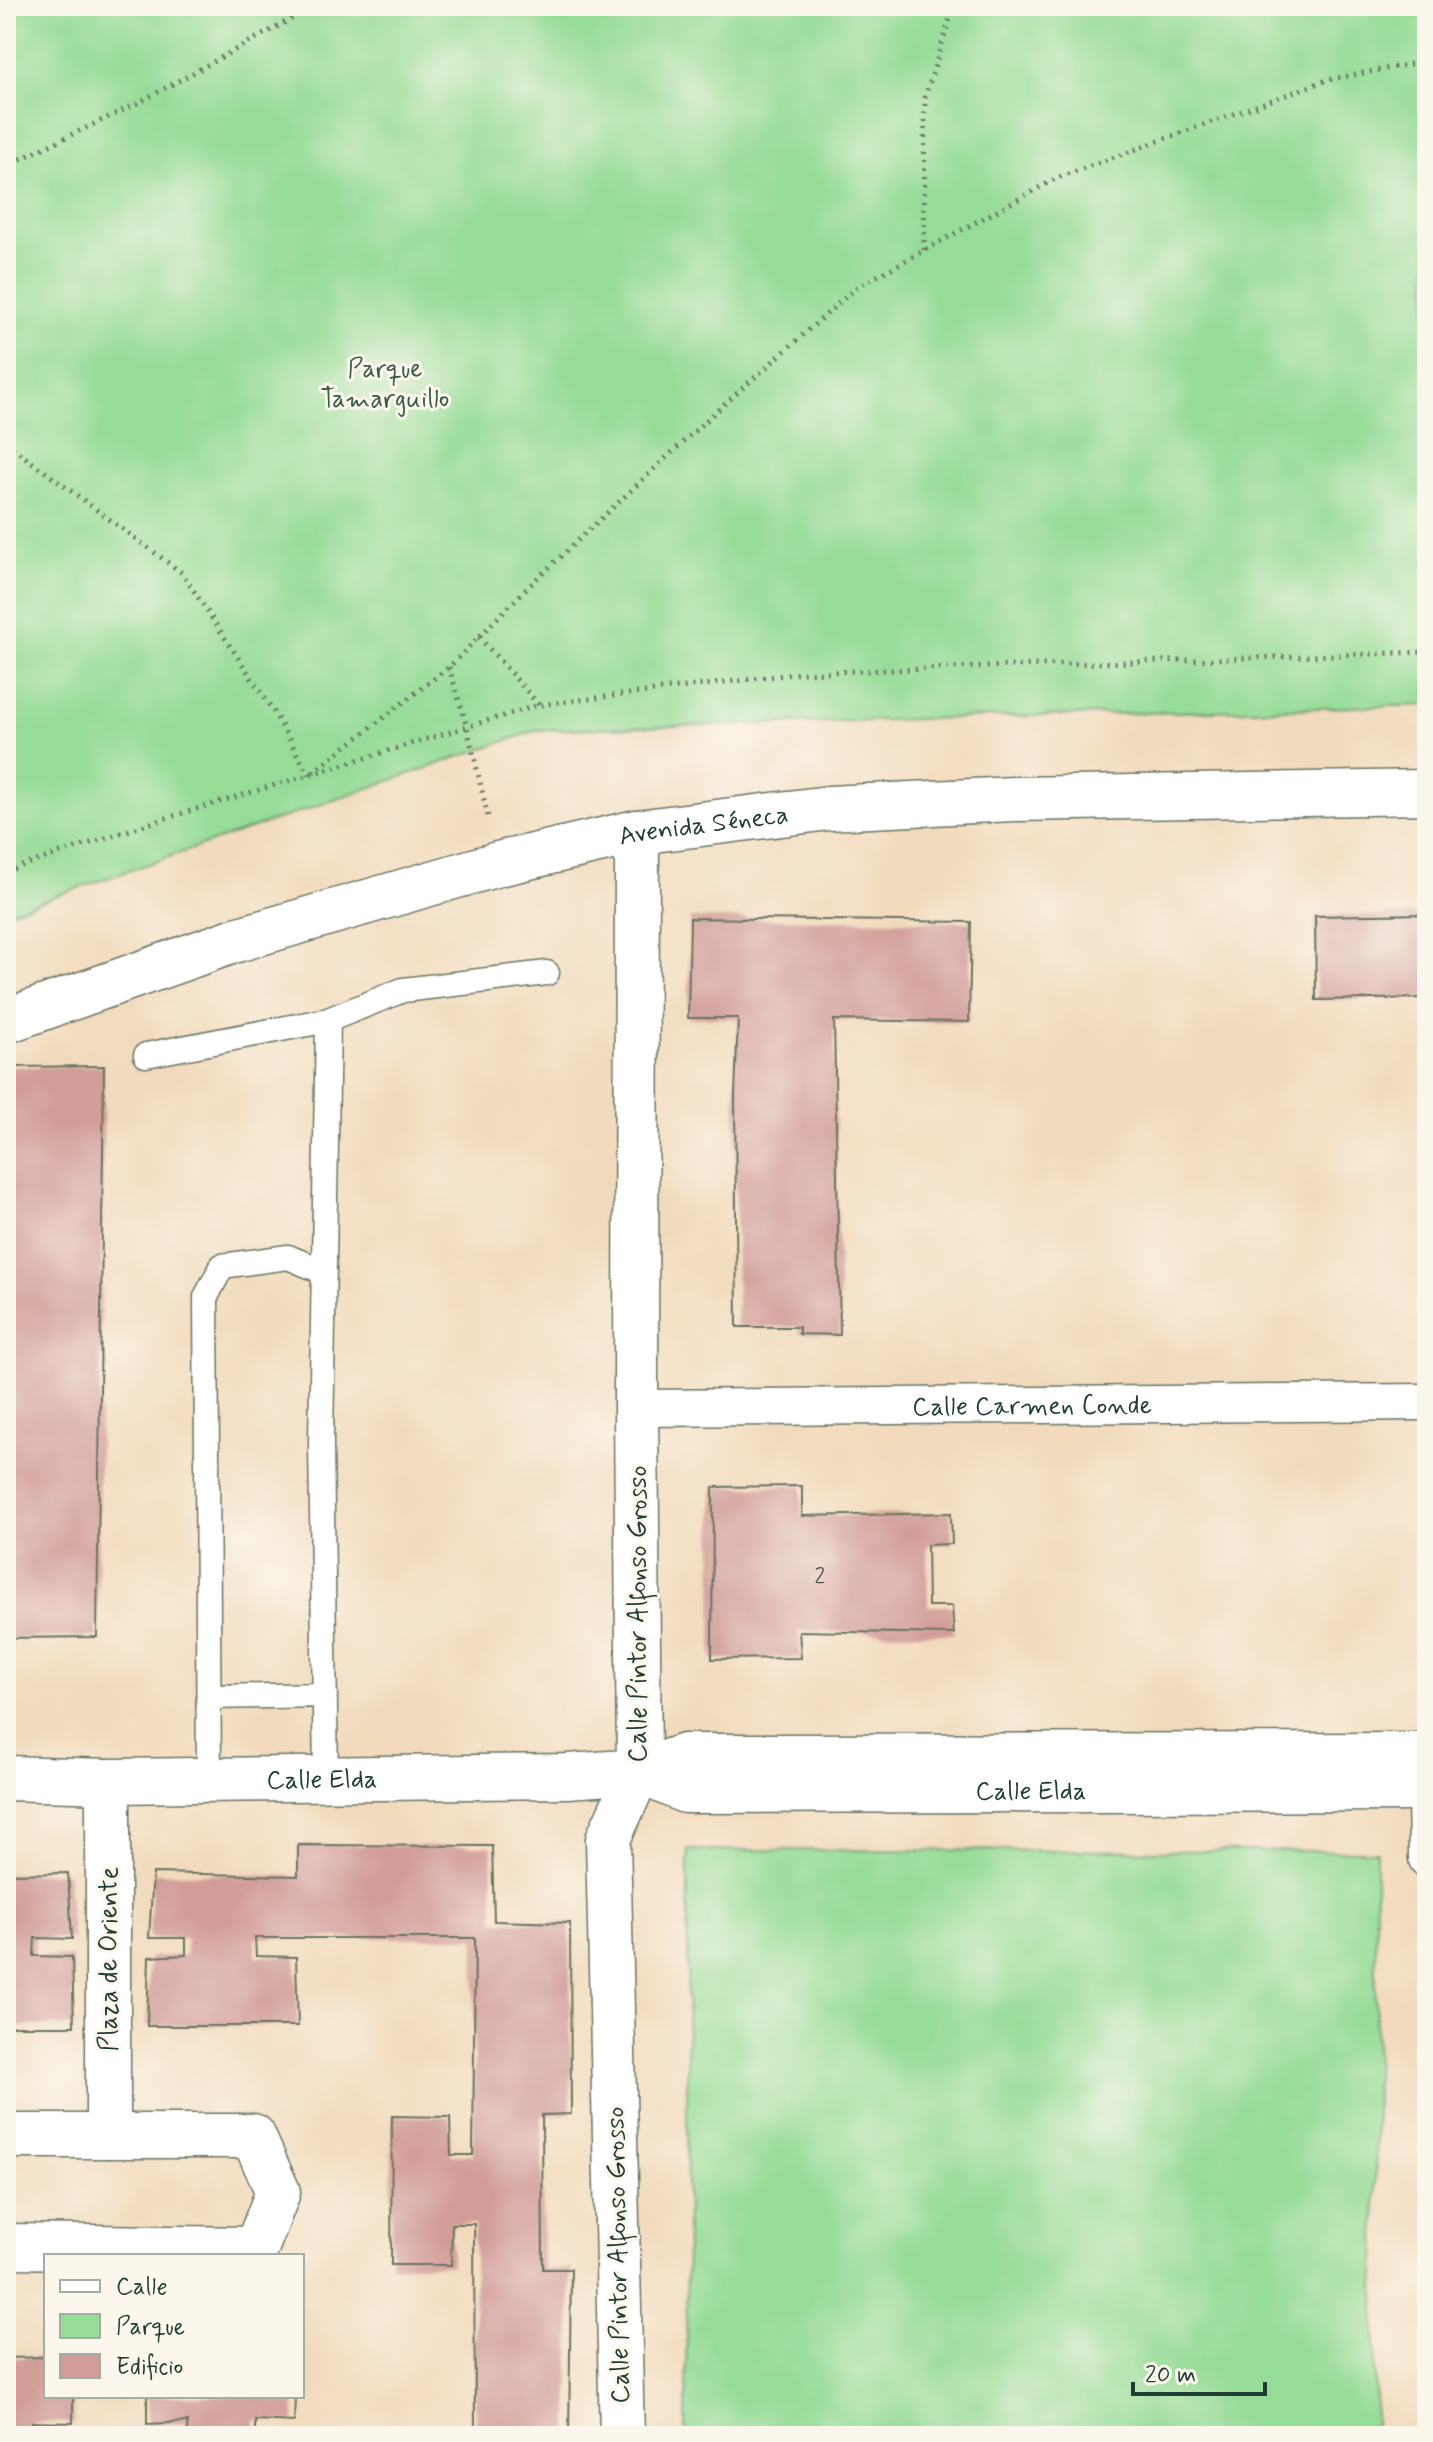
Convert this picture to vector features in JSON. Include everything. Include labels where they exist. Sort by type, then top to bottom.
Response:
[{"type":"street","name":"Avenida Séneca","points":[[6,1021],[236,940],[498,864],[637,832],[844,807],[1014,799],[1427,792]]},
{"type":"street","name":"Calle Pintor Alfonso Grosso","points":[[622,2436],[608,1839],[639,1771],[637,832]]},
{"type":"street","name":"Calle Carmen Conde","points":[[636,1408],[1427,1402]]},
{"type":"street","name":"Calle Elda","points":[[6,1778],[108,1781],[567,1776],[639,1771],[684,1756],[1427,1755]]},
{"type":"street","name":"Calle Elda","points":[[639,1771],[685,1791],[1427,1789]]},
{"type":"street","name":"Plaza de Oriente","points":[[108,1781],[108,2136]]},
{"type":"street","points":[[1427,1789],[1427,1859]]},
{"type":"street","points":[[6,2136],[253,2136],[278,2192],[256,2249],[6,2246]]},
{"type":"lane","points":[[146,1055],[328,1020],[403,990],[547,973]]},
{"type":"lane","points":[[326,1778],[321,1442],[328,1020]]},
{"type":"lane","points":[[209,1780],[206,1297],[222,1266],[288,1257],[324,1272]]},
{"type":"lane","points":[[209,1697],[325,1695]]},
{"type":"path","points":[[6,166],[138,103],[315,6]]},
{"type":"path","points":[[924,251],[925,97],[954,6]]},
{"type":"path","points":[[309,775],[449,667],[526,589],[701,425],[857,287],[1057,178],[1327,80],[1427,61]]},
{"type":"path","points":[[6,443],[182,573],[272,709],[309,775]]},
{"type":"path","points":[[479,637],[539,705]]},
{"type":"path","points":[[7,870],[539,705],[801,673],[1427,652]]},
{"type":"path","points":[[449,667],[467,727],[498,864]]},
{"type":"green space","name":"Parque Tamarguillo","points":[[6,6],[1427,6],[1427,705],[537,730],[6,913]]},
{"type":"green space","points":[[688,1850],[1376,1851],[1375,2436],[686,2436]]},
{"type":"building","points":[[1427,914],[1427,998],[1316,1000],[1315,916]]},
{"type":"building","points":[[690,918],[971,922],[969,1022],[834,1020],[840,1335],[799,1334],[799,1327],[737,1327],[735,1096],[738,1018],[688,1018]]},
{"type":"building","points":[[104,1066],[97,1637],[6,1638],[6,1067]]},
{"type":"building","points":[[802,1486],[802,1516],[951,1513],[952,1544],[927,1545],[928,1606],[952,1606],[954,1634],[799,1631],[801,1658],[712,1659],[713,1487]]},
{"type":"building","points":[[298,1845],[492,1846],[494,1921],[570,1923],[571,2114],[542,2115],[543,2269],[571,2269],[569,2436],[475,2436],[474,2224],[452,2224],[451,2265],[391,2265],[392,2116],[450,2117],[451,2155],[473,2155],[475,1938],[255,1938],[256,1956],[296,1957],[298,2026],[147,2026],[149,1957],[186,1955],[186,1938],[149,1938],[153,1873],[298,1876]]},
{"type":"building","points":[[68,1873],[72,1939],[35,1938],[34,1956],[72,1957],[74,2026],[6,2026],[6,1874]]},
{"type":"building","points":[[44,2357],[44,2398],[73,2398],[73,2423],[32,2422],[33,2436],[6,2436],[6,2358]]},
{"type":"building","points":[[147,2398],[295,2398],[294,2422],[255,2420],[255,2436],[186,2436],[188,2422],[147,2424]]}]
